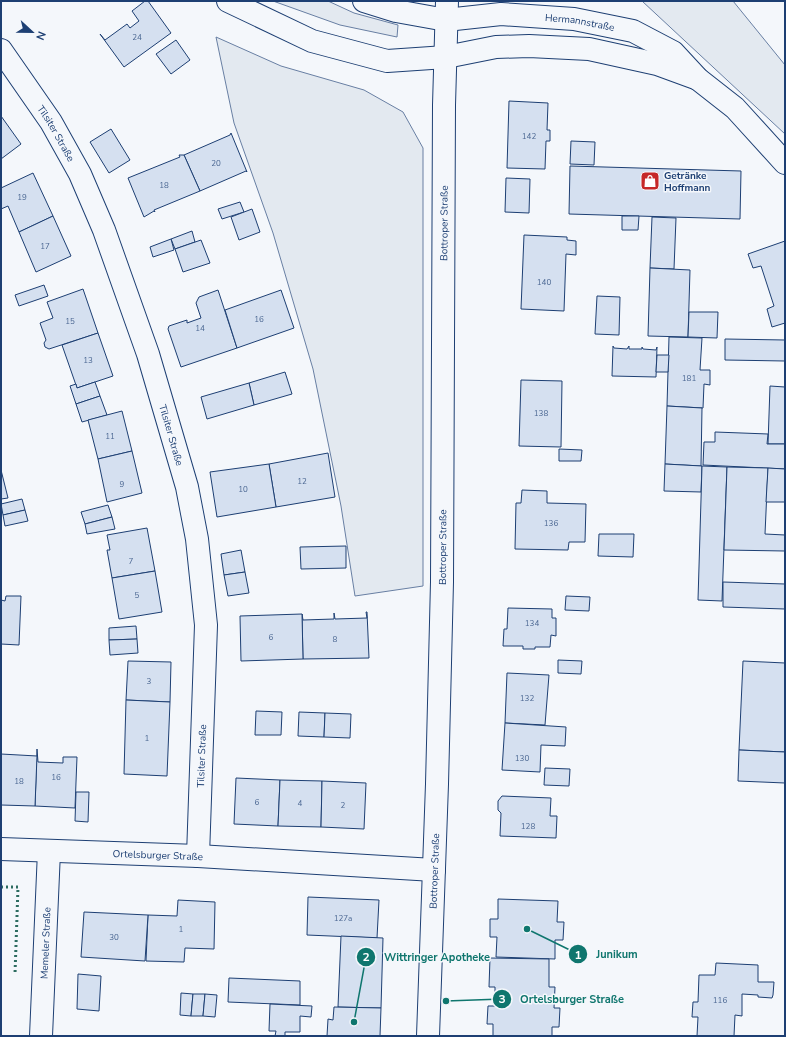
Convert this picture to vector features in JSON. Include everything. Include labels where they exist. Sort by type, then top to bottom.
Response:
[{"type":"street","points":[[228,1],[312,41],[386,61],[446,57]]},
{"type":"street","points":[[364,1],[396,11],[447,10]]},
{"type":"street","name":"Bottroper Straße","points":[[428,1036],[442,582],[444,104],[447,10]]},
{"type":"street","name":"Hermannstraße","points":[[447,10],[574,19],[633,31],[673,52],[698,78],[735,108],[785,163]]},
{"type":"street","name":"Hermannstraße","points":[[446,57],[496,47],[529,46],[589,49],[657,64],[698,78]]},
{"type":"street","name":"Tilsiter Straße","points":[[1,50],[51,122],[80,174],[104,230],[148,354],[187,488],[197,539],[206,625],[198,856]]},
{"type":"street","name":"Ortelsburger Straße","points":[[1,849],[198,856],[434,870]]},
{"type":"street","name":"Memeler Straße","points":[[41,1036],[49,851]]},
{"type":"shaded area","points":[[273,1],[328,1],[354,13],[398,25],[397,37],[340,25]]},
{"type":"shaded area","points":[[642,1],[733,1],[785,65],[785,134]]},
{"type":"shaded area","points":[[216,37],[281,66],[364,90],[403,112],[423,148],[423,586],[355,596],[341,506],[313,369],[273,233],[234,123]]},
{"type":"building","points":[[145,1],[148,1],[171,33],[124,67],[100,34],[105,40],[127,24],[130,28],[139,21],[132,11]]},
{"type":"building","points":[[176,40],[190,60],[171,74],[156,54]]},
{"type":"building","points":[[509,101],[548,103],[547,130],[550,130],[550,141],[546,141],[545,169],[507,168]]},
{"type":"building","points":[[1,116],[21,144],[1,159]]},
{"type":"building","points":[[111,129],[130,160],[109,173],[90,142]]},
{"type":"building","points":[[231,133],[247,172],[246,171],[200,191],[184,155],[230,135]]},
{"type":"building","points":[[571,141],[595,142],[594,165],[570,164]]},
{"type":"building","points":[[179,155],[184,155],[200,191],[154,210],[155,212],[154,211],[144,217],[128,178],[180,157]]},
{"type":"building","points":[[570,166],[741,171],[740,219],[569,214]]},
{"type":"building","points":[[33,173],[53,216],[19,232],[8,206],[1,209],[1,188]]},
{"type":"building","points":[[506,178],[530,179],[529,213],[505,212]]},
{"type":"building","points":[[240,202],[244,212],[222,219],[218,209]]},
{"type":"building","points":[[252,209],[260,232],[239,240],[231,217]]},
{"type":"building","points":[[53,216],[71,256],[36,272],[19,232]]},
{"type":"building","points":[[622,216],[639,216],[638,230],[622,230]]},
{"type":"building","points":[[652,217],[676,218],[674,269],[650,268]]},
{"type":"building","points":[[192,231],[195,242],[175,249],[171,239]]},
{"type":"building","points":[[524,235],[567,237],[567,240],[576,241],[576,255],[566,254],[564,311],[521,309]]},
{"type":"building","points":[[171,239],[174,250],[153,257],[150,247]]},
{"type":"building","points":[[201,240],[210,263],[183,272],[175,249]]},
{"type":"building","points":[[785,241],[785,323],[772,327],[767,309],[774,306],[761,266],[753,268],[748,254]]},
{"type":"building","points":[[650,268],[690,270],[688,337],[648,336]]},
{"type":"building","points":[[44,285],[48,296],[19,306],[15,295]]},
{"type":"building","points":[[83,289],[98,333],[49,349],[45,347],[44,343],[46,340],[40,323],[53,318],[47,302]]},
{"type":"building","points":[[218,290],[237,348],[181,367],[168,329],[169,326],[187,320],[187,323],[201,318],[196,303],[199,297]]},
{"type":"building","points":[[281,290],[294,328],[237,348],[225,310]]},
{"type":"building","points":[[597,296],[620,297],[619,335],[595,334]]},
{"type":"building","points":[[689,312],[718,312],[717,338],[688,337]]},
{"type":"building","points":[[98,333],[113,376],[77,388],[62,345]]},
{"type":"building","points":[[669,337],[702,338],[700,370],[710,370],[710,385],[704,384],[703,408],[667,406]]},
{"type":"building","points":[[725,339],[785,340],[785,361],[725,360]]},
{"type":"building","points":[[613,346],[614,348],[627,349],[629,346],[629,349],[642,349],[642,347],[643,349],[656,350],[657,347],[656,377],[612,376]]},
{"type":"building","points":[[657,355],[669,355],[668,372],[656,372]]},
{"type":"building","points":[[285,372],[292,394],[254,405],[249,383]]},
{"type":"building","points":[[521,380],[562,381],[561,447],[519,446]]},
{"type":"building","points":[[95,382],[100,396],[76,404],[70,386],[76,384],[77,388]]},
{"type":"building","points":[[249,383],[254,405],[207,419],[201,397]]},
{"type":"building","points":[[770,386],[785,387],[785,444],[768,444]]},
{"type":"building","points":[[100,396],[107,415],[82,422],[76,404]]},
{"type":"building","points":[[667,406],[702,408],[701,466],[665,464]]},
{"type":"building","points":[[122,411],[132,451],[98,459],[88,420]]},
{"type":"building","points":[[715,432],[768,434],[767,444],[785,444],[785,469],[703,465],[704,442],[715,442]]},
{"type":"building","points":[[559,449],[582,450],[581,461],[559,461]]},
{"type":"building","points":[[132,451],[142,493],[107,502],[98,459]]},
{"type":"building","points":[[328,453],[335,497],[276,507],[269,464]]},
{"type":"building","points":[[269,464],[276,507],[217,517],[210,472]]},
{"type":"building","points":[[665,464],[702,466],[701,492],[664,491]]},
{"type":"building","points":[[702,466],[727,467],[722,601],[698,600]]},
{"type":"building","points":[[727,467],[768,468],[765,534],[785,535],[785,551],[724,550]]},
{"type":"building","points":[[768,468],[785,469],[785,502],[766,502]]},
{"type":"building","points":[[1,470],[8,498],[1,499]]},
{"type":"building","points":[[522,490],[547,491],[547,503],[586,504],[585,542],[569,542],[568,550],[515,549],[516,503],[521,503]]},
{"type":"building","points":[[22,499],[25,510],[3,515],[1,504]]},
{"type":"building","points":[[108,505],[112,517],[85,524],[81,512]]},
{"type":"building","points":[[25,510],[28,521],[5,526],[3,515]]},
{"type":"building","points":[[112,517],[115,529],[87,534],[85,524]]},
{"type":"building","points":[[147,528],[155,571],[112,578],[107,550],[110,550],[107,535]]},
{"type":"building","points":[[599,534],[634,534],[633,557],[598,556]]},
{"type":"building","points":[[346,546],[346,568],[301,569],[300,547]]},
{"type":"building","points":[[241,550],[245,572],[224,575],[221,554]]},
{"type":"building","points":[[155,571],[162,612],[119,619],[112,578]]},
{"type":"building","points":[[245,572],[249,593],[228,596],[224,575]]},
{"type":"building","points":[[723,582],[785,584],[785,609],[723,607]]},
{"type":"building","points":[[6,596],[21,596],[19,645],[1,644],[1,600],[5,601]]},
{"type":"building","points":[[566,596],[590,597],[589,611],[565,610]]},
{"type":"building","points":[[508,608],[552,609],[552,618],[556,618],[556,636],[551,635],[550,647],[523,649],[523,646],[503,646],[504,629],[507,629]]},
{"type":"building","points":[[367,612],[369,658],[303,659],[302,614],[303,620],[334,619],[334,613],[335,619],[367,618]]},
{"type":"building","points":[[302,614],[303,659],[241,661],[240,616]]},
{"type":"building","points":[[136,626],[137,639],[109,640],[109,628]]},
{"type":"building","points":[[137,639],[138,653],[110,655],[109,640]]},
{"type":"building","points":[[558,660],[582,661],[581,674],[558,673]]},
{"type":"building","points":[[128,661],[171,662],[170,702],[126,700]]},
{"type":"building","points":[[743,661],[785,663],[785,752],[739,750]]},
{"type":"building","points":[[507,673],[549,675],[545,725],[505,723]]},
{"type":"building","points":[[126,700],[170,702],[167,776],[124,774]]},
{"type":"building","points":[[256,711],[282,712],[281,735],[255,735]]},
{"type":"building","points":[[299,712],[325,713],[324,737],[298,736]]},
{"type":"building","points":[[325,713],[351,714],[350,738],[324,737]]},
{"type":"building","points":[[505,723],[566,727],[565,746],[541,745],[540,772],[502,770]]},
{"type":"building","points":[[37,749],[38,762],[63,763],[63,757],[77,757],[75,808],[35,806]]},
{"type":"building","points":[[739,750],[785,752],[785,783],[738,781]]},
{"type":"building","points":[[1,754],[37,756],[35,806],[1,805]]},
{"type":"building","points":[[545,768],[570,769],[569,786],[544,785]]},
{"type":"building","points":[[236,778],[280,780],[278,826],[234,824]]},
{"type":"building","points":[[280,780],[322,781],[321,827],[278,826]]},
{"type":"building","points":[[322,781],[366,783],[364,829],[321,827]]},
{"type":"building","points":[[76,792],[89,792],[88,822],[75,821]]},
{"type":"building","points":[[502,796],[551,798],[550,816],[557,816],[556,838],[500,836],[501,813],[498,810],[498,801]]},
{"type":"building","points":[[308,897],[379,900],[377,938],[307,935]]},
{"type":"building","points":[[498,899],[558,901],[557,922],[564,922],[563,940],[555,940],[555,959],[496,957],[497,937],[490,937],[490,919],[498,919]]},
{"type":"building","points":[[178,900],[215,902],[214,949],[185,948],[184,962],[146,961],[148,915],[177,916]]},
{"type":"building","points":[[84,912],[148,915],[145,961],[81,957]]},
{"type":"building","points":[[341,936],[383,938],[381,1008],[338,1007]]},
{"type":"building","points":[[490,958],[549,959],[549,987],[555,987],[554,1008],[560,1008],[559,1027],[552,1027],[552,1036],[493,1036],[493,1024],[487,1024],[488,1006],[495,1006],[495,987],[489,987]]},
{"type":"building","points":[[716,963],[758,965],[758,982],[774,982],[773,995],[772,998],[742,994],[742,1016],[735,1015],[734,1036],[697,1036],[698,1017],[692,1017],[693,1002],[698,1002],[699,975],[715,975]]},
{"type":"building","points":[[78,974],[101,976],[99,1011],[77,1009]]},
{"type":"building","points":[[229,978],[300,981],[300,1005],[228,1002]]},
{"type":"building","points":[[181,993],[193,994],[191,1016],[180,1015]]},
{"type":"building","points":[[193,994],[205,994],[203,1016],[191,1016]]},
{"type":"building","points":[[205,994],[217,995],[215,1017],[203,1016]]},
{"type":"building","points":[[270,1004],[312,1006],[311,1017],[300,1016],[300,1032],[285,1032],[285,1036],[275,1036],[276,1031],[269,1031]]},
{"type":"building","points":[[334,1007],[381,1008],[380,1036],[327,1036],[328,1019],[333,1020]]},
{"type":"hedge","points":[[1,887],[18,887],[15,974]]},
{"type":"place","name":"Getränke Hoffmann","points":[[650,181]]},
{"type":"place","name":"Junikum","points":[[527,929]]},
{"type":"place","name":"Ortelsburger Straße","points":[[446,1001]]},
{"type":"place","name":"Wittringer Apotheke","points":[[354,1022]]}]
